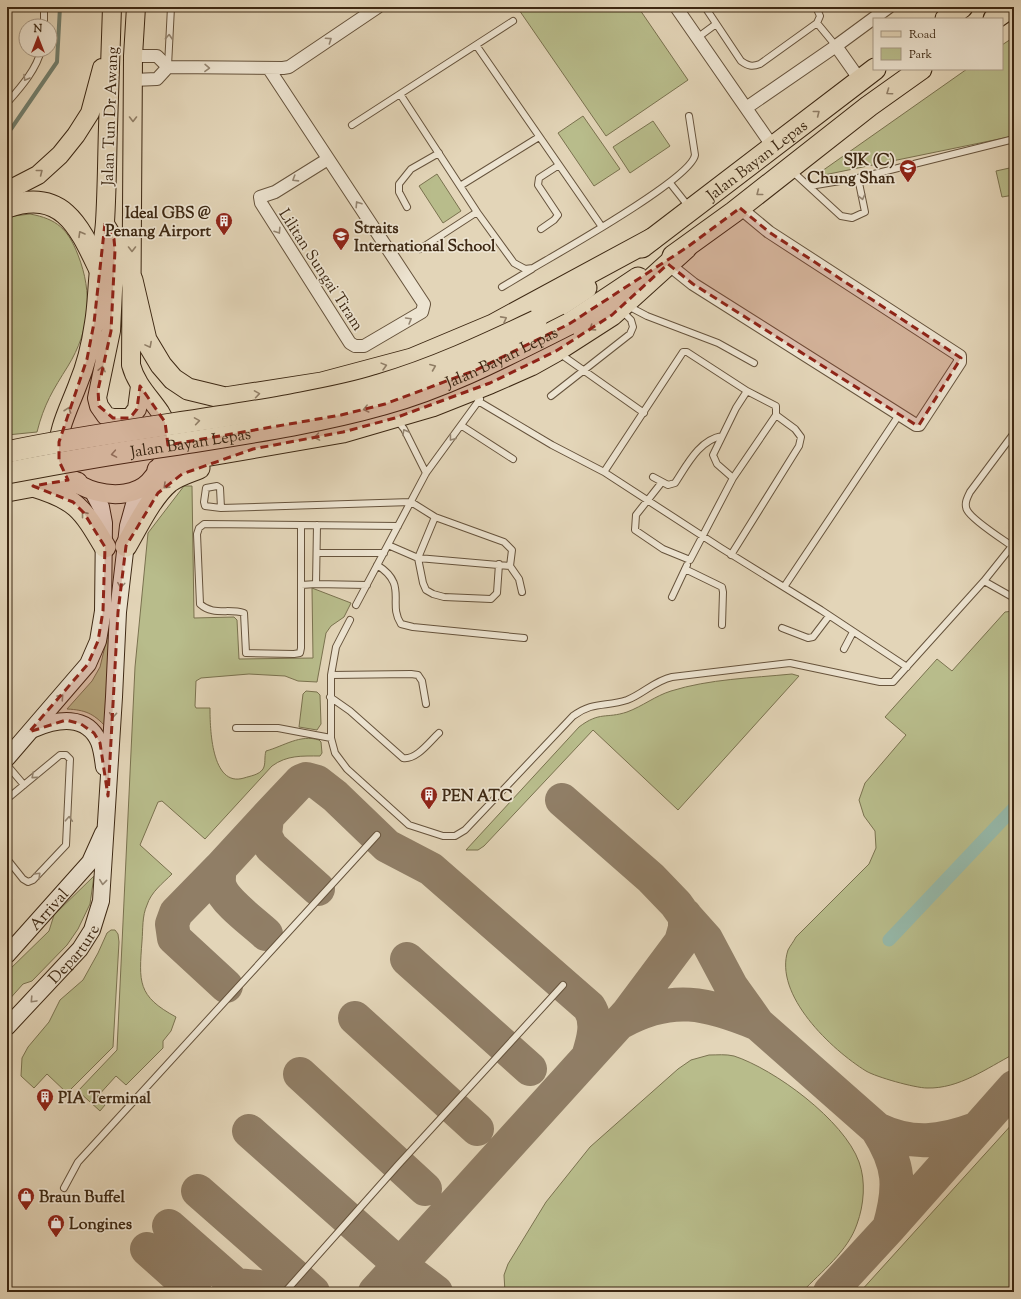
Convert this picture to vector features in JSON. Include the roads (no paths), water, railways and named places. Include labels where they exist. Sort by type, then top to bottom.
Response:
[{"type":"highway","points":[[947,18],[962,7]]},
{"type":"highway","points":[[995,18],[1011,7]]},
{"type":"highway","name":"Jalan Bayan Lepas","points":[[7,473],[120,453],[242,434],[341,415],[385,404],[476,370],[569,324],[686,248],[740,208],[869,106],[920,70]]},
{"type":"highway","name":"Jalan Bayan Lepas","points":[[7,452],[43,444],[227,416],[336,396],[379,386],[461,356],[536,321],[608,274],[691,208],[868,74]]},
{"type":"highway","points":[[7,207],[20,203],[38,201],[57,208],[69,216],[80,230],[99,268]]},
{"type":"highway","points":[[132,280],[146,340],[161,365],[173,379],[188,389],[225,398],[322,383],[412,359],[493,325],[652,239]]},
{"type":"highway","points":[[158,470],[181,460],[253,449],[343,432],[432,406],[490,383],[531,365],[556,351],[612,315],[686,248]]},
{"type":"highway","points":[[7,447],[43,444]]},
{"type":"highway","points":[[126,546],[158,494],[168,483],[182,474],[253,449]]},
{"type":"highway","points":[[7,491],[61,481],[85,488]]},
{"type":"highway","points":[[32,486],[56,493],[73,502],[84,513],[105,547]]},
{"type":"main road","name":"Jalan Tun Dr Awang","points":[[112,10],[105,223],[94,322],[87,359],[63,426],[58,448],[59,461],[63,469],[85,488],[123,494],[138,490],[148,484],[158,470],[168,448],[168,434],[161,413],[140,386],[131,365],[133,56],[136,7]]},
{"type":"main road","points":[[7,191],[38,175],[60,155],[76,136],[90,113],[100,77],[112,10]]},
{"type":"main road","points":[[105,223],[114,239],[115,250],[111,331],[98,390],[100,406],[106,416],[112,418],[130,418],[137,409],[140,386]]},
{"type":"street","points":[[133,56],[157,56],[168,67],[269,69],[289,67],[378,7]]},
{"type":"street","points":[[676,7],[696,38],[773,147]]},
{"type":"street","points":[[874,18],[889,7]]},
{"type":"street","points":[[746,108],[873,19]]},
{"type":"street","points":[[836,46],[868,74]]},
{"type":"street","points":[[133,80],[158,79],[168,67]]},
{"type":"street","name":"Lilitan Sungai Tiram","points":[[269,69],[424,304],[422,312],[364,346],[355,346],[350,343],[261,203],[260,197],[275,192],[328,159]]},
{"type":"street","points":[[668,264],[692,284],[899,415],[916,425],[919,425],[960,362],[960,356],[769,232],[740,208]]},
{"type":"street","points":[[7,758],[69,688],[88,664],[98,641],[103,611],[105,547],[104,523],[101,507],[85,488]]},
{"type":"street","points":[[108,796],[118,612],[132,508],[138,490]]},
{"type":"street","points":[[29,732],[50,722],[66,720],[81,724],[94,733],[100,743],[108,796]]},
{"type":"street","name":"Departure","points":[[7,1027],[80,949],[92,930],[101,901],[97,863],[106,828],[108,796]]},
{"type":"street","name":"Arrival","points":[[7,955],[97,863]]},
{"type":"lane","points":[[44,7],[44,18]]},
{"type":"lane","points":[[168,67],[171,7]]},
{"type":"lane","points":[[705,7],[741,61],[746,65],[753,66],[760,64],[817,23],[820,16],[816,7]]},
{"type":"lane","points":[[352,125],[513,21]]},
{"type":"lane","points":[[817,23],[836,46]]},
{"type":"lane","points":[[696,38],[716,24]]},
{"type":"lane","points":[[476,45],[602,227]]},
{"type":"lane","points":[[7,103],[21,87],[39,58]]},
{"type":"lane","points":[[400,94],[460,186],[514,264],[525,269],[533,268]]},
{"type":"lane","points":[[502,287],[602,227],[670,183],[694,160],[695,155],[689,116]]},
{"type":"lane","points":[[460,186],[539,137]]},
{"type":"lane","points":[[810,186],[858,178],[1014,139]]},
{"type":"lane","points":[[407,207],[399,192],[399,184],[411,169],[439,153]]},
{"type":"lane","points":[[541,229],[554,220],[558,215],[538,185],[538,181],[539,178],[559,165]]},
{"type":"lane","points":[[790,169],[841,216],[852,218],[865,212],[858,178]]},
{"type":"lane","points":[[670,183],[691,208]]},
{"type":"lane","points":[[420,249],[478,212]]},
{"type":"lane","points":[[622,306],[718,343],[754,363]]},
{"type":"lane","points":[[551,396],[630,334],[632,330],[631,320],[622,306]]},
{"type":"lane","points":[[556,351],[582,371],[644,413]]},
{"type":"lane","points":[[604,472],[683,352],[687,352],[747,391],[776,406],[776,414],[733,478],[685,569],[672,597]]},
{"type":"lane","points":[[356,605],[426,473],[462,426],[490,383]]},
{"type":"lane","points":[[733,478],[717,464],[713,455],[747,391]]},
{"type":"lane","points":[[478,401],[552,445],[604,472],[647,502],[784,587],[907,667]]},
{"type":"lane","points":[[731,555],[799,446],[801,437],[795,429],[776,414]]},
{"type":"lane","points":[[784,587],[899,415]]},
{"type":"lane","points":[[395,418],[404,429],[426,473]]},
{"type":"lane","points":[[462,426],[513,459]]},
{"type":"lane","points":[[350,620],[336,648],[331,675],[331,738],[335,753],[347,769],[409,825],[443,836],[455,836],[465,830],[573,716],[583,708],[629,699],[660,680],[672,677],[790,663],[889,683],[897,680],[984,582],[1013,546],[972,516],[967,510],[966,502],[970,492],[1014,433]]},
{"type":"lane","points":[[653,476],[668,485],[675,483],[700,447],[707,441],[722,436]]},
{"type":"lane","points":[[662,482],[636,516],[635,530],[663,549],[690,560]]},
{"type":"lane","points":[[221,508],[411,502],[435,517],[504,542],[512,550],[510,566],[519,579],[522,592]]},
{"type":"lane","points":[[435,517],[418,558],[423,583],[426,590],[444,597],[491,599],[497,593],[499,564]]},
{"type":"lane","points":[[301,525],[300,653],[246,653],[244,613],[215,611],[205,608],[200,604],[197,534],[199,528],[204,524],[317,525],[398,526]]},
{"type":"lane","points":[[316,584],[317,525]]},
{"type":"lane","points":[[388,546],[418,558],[510,566]]},
{"type":"lane","points":[[317,553],[384,553]]},
{"type":"lane","points":[[377,565],[394,581],[396,588],[397,613],[402,624],[413,627],[524,638]]},
{"type":"lane","points":[[685,569],[722,587],[722,625]]},
{"type":"lane","points":[[984,582],[1014,598]]},
{"type":"lane","points":[[301,585],[367,585]]},
{"type":"lane","points":[[782,628],[808,638],[813,637],[829,616]]},
{"type":"lane","points":[[844,648],[853,632]]},
{"type":"lane","points":[[331,675],[418,675],[422,681],[426,704]]},
{"type":"lane","points":[[330,697],[350,711],[403,758],[409,759],[415,755],[439,732]]},
{"type":"lane","points":[[236,728],[278,728],[331,738]]},
{"type":"lane","points":[[7,799],[60,754],[66,755],[70,759],[68,841],[64,849],[33,880],[28,882],[23,879],[7,859]]},
{"type":"lane","points":[[7,765],[24,785]]},
{"type":"lane","points":[[64,1188],[78,1162],[377,835]]},
{"type":"lane","points":[[285,1292],[398,1164],[563,985]]},
{"type":"waterway","points":[[7,132],[11,129],[57,62],[60,7]]},
{"type":"waterway","points":[[889,940],[1014,808]]},
{"type":"place","name":"SJK (C) Chung Shan","points":[[908,183]]},
{"type":"place","name":"Ideal GBS @ Penang Airport","points":[[224,236]]},
{"type":"place","name":"Straits International School","points":[[341,251]]},
{"type":"place","name":"PEN ATC","points":[[429,810]]},
{"type":"place","name":"PIA Terminal","points":[[45,1112]]},
{"type":"place","name":"Braun Buffel","points":[[26,1211]]},
{"type":"place","name":"Longines","points":[[56,1238]]}]
